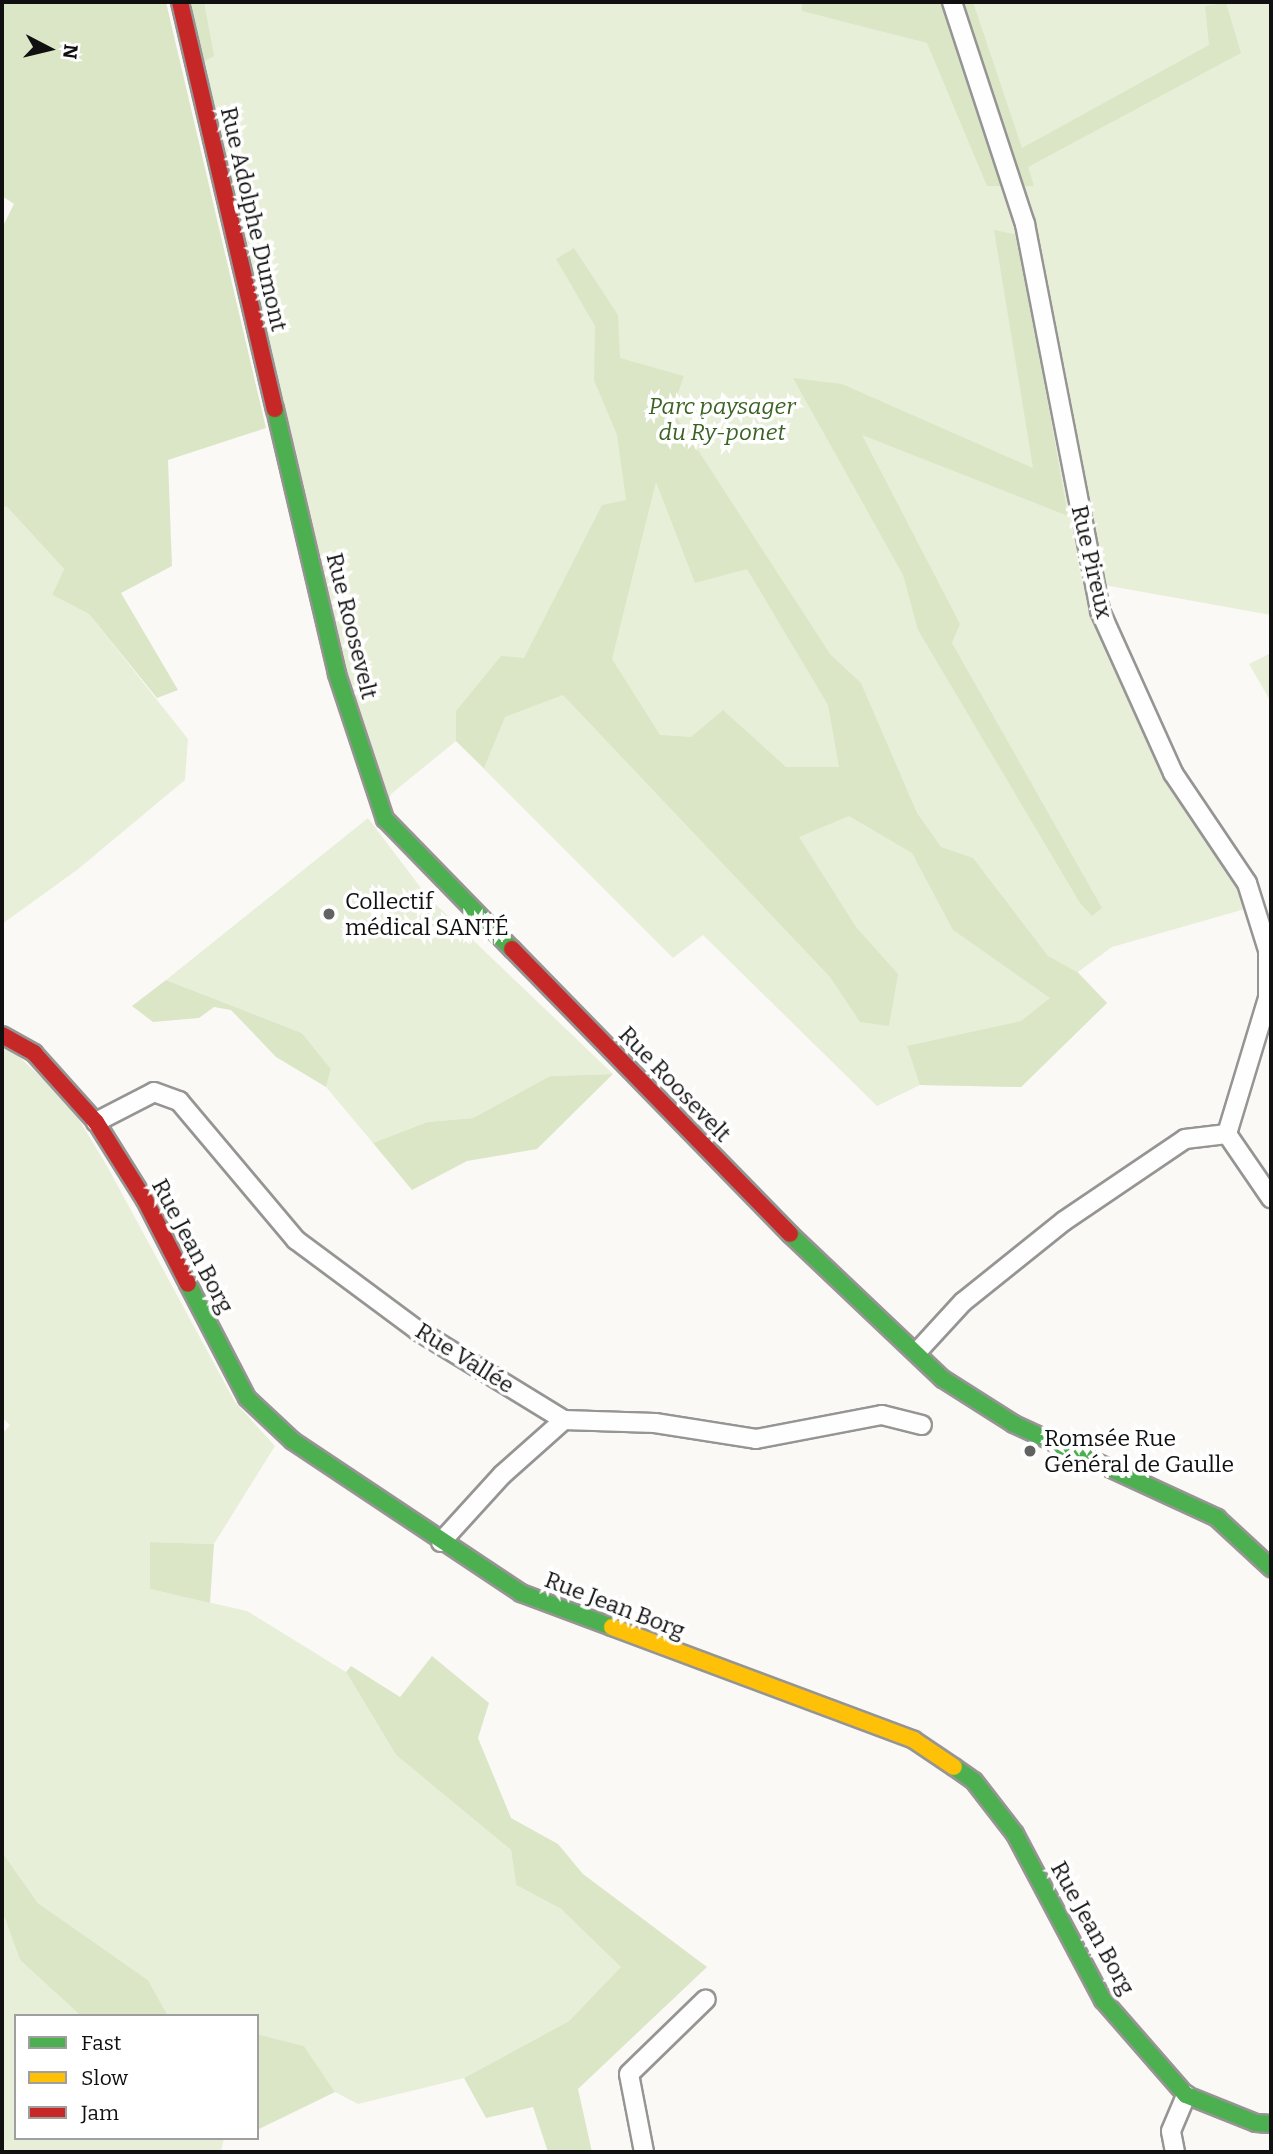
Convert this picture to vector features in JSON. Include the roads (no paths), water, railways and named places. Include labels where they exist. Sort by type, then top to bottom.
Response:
[{"type":"main road","name":"Rue Adolphe Dumont","points":[[180,2],[283,447]]},
{"type":"main road","name":"Rue Roosevelt","points":[[283,447],[337,674],[385,819],[763,1207],[943,1379],[1014,1424],[1217,1518],[1271,1568]]},
{"type":"main road","name":"Rue Jean Borg","points":[[2,1035],[34,1053],[96,1122],[145,1200],[247,1398],[293,1441],[522,1593],[914,1740],[974,1781],[1015,1835],[1103,2000],[1186,2095],[1256,2123],[1271,2124]]},
{"type":"street","name":"Rue Pireux","points":[[952,2],[1025,224],[1100,611],[1173,773],[1247,883],[1268,950],[1268,998],[1227,1134]]},
{"type":"street","name":"Rue Vallée","points":[[96,1122],[154,1092],[179,1101],[296,1240],[417,1330],[564,1420],[654,1423],[757,1439],[882,1415],[922,1425]]},
{"type":"street","points":[[917,1352],[963,1303],[1064,1221],[1185,1139],[1227,1134],[1271,1198]]},
{"type":"street","points":[[442,1542],[502,1475],[564,1420]]},
{"type":"street","points":[[643,2152],[629,2074],[706,1999]]},
{"type":"street","points":[[1175,2152],[1171,2131],[1186,2095]]},
{"type":"place","name":"Collectif médical SANTÉ","points":[[329,914]]},
{"type":"place","name":"Romsée Rue Général de Gaulle","points":[[1030,1451]]},
{"type":"park label","name":"Parc paysager du Ry-ponet","points":[[722,419]]}]
